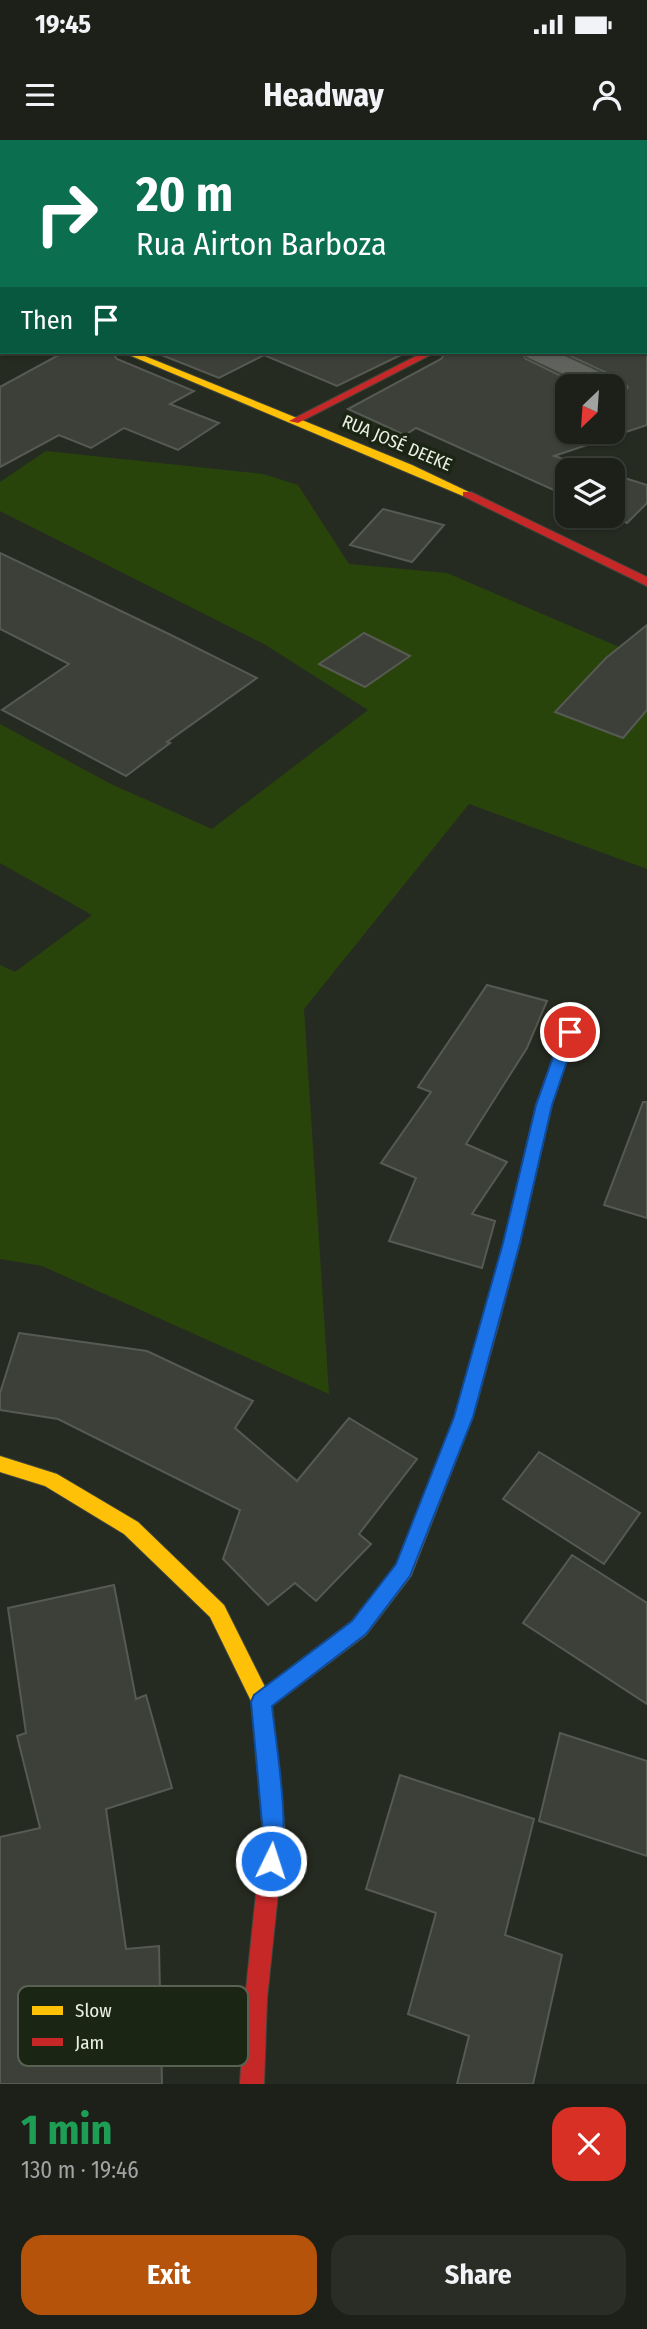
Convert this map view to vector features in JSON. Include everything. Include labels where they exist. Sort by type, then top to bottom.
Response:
[{"type":"street","name":"RUA JOSÉ DEEKE","points":[[132,354],[420,472],[647,582]]},
{"type":"street","points":[[294,421],[427,354]]},
{"type":"street","points":[[540,354],[585,374]]},
{"type":"street","points":[[261,1702],[359,1628],[404,1570],[464,1417],[512,1243],[544,1105],[578,1008]]},
{"type":"street","points":[[0,1464],[50,1480],[131,1528],[217,1611],[261,1702],[274,1834],[256,1999],[251,2084]]},
{"type":"green space","points":[[46,451],[263,474],[298,485],[349,564],[447,573],[647,659],[647,869],[469,804],[304,1009],[329,1394],[42,1266],[0,1259],[0,965],[15,972],[92,915],[0,863],[0,724],[111,784],[212,829],[368,710],[264,644],[0,511],[0,482]]},
{"type":"building","points":[[60,354],[113,354],[117,359],[194,391],[170,404],[219,423],[178,450],[124,428],[91,448],[59,435],[0,467],[0,387]]},
{"type":"building","points":[[159,354],[403,354],[337,386],[264,355],[219,378]]},
{"type":"building","points":[[445,354],[522,354],[526,359],[557,374],[555,444],[590,444],[554,456],[560,458],[555,458],[555,491],[416,428],[405,435],[348,409],[441,359]]},
{"type":"building","points":[[566,354],[647,354],[647,425],[625,432],[625,391],[628,387],[625,384],[625,374],[609,374]]},
{"type":"building","points":[[625,478],[647,485],[647,503],[627,523]]},
{"type":"building","points":[[383,509],[444,525],[412,562],[350,545]]},
{"type":"building","points":[[0,553],[257,678],[167,742],[170,743],[126,776],[2,710],[69,664],[0,629]]},
{"type":"building","points":[[647,625],[647,710],[623,738],[555,712],[606,658]]},
{"type":"building","points":[[364,633],[410,656],[365,687],[319,664]]},
{"type":"building","points":[[487,985],[547,1001],[527,1048],[466,1144],[507,1162],[472,1214],[495,1221],[482,1268],[389,1241],[416,1178],[381,1163],[431,1092],[418,1087]]},
{"type":"building","points":[[643,1102],[647,1102],[647,1218],[604,1205]]},
{"type":"building","points":[[19,1333],[147,1351],[253,1401],[235,1428],[297,1481],[349,1418],[417,1459],[359,1534],[371,1544],[316,1601],[295,1583],[268,1605],[223,1559],[240,1510],[58,1419],[0,1410],[0,1393]]},
{"type":"building","points":[[539,1452],[640,1513],[604,1564],[503,1499]]},
{"type":"building","points":[[572,1555],[647,1603],[647,1704],[523,1623]]},
{"type":"building","points":[[114,1585],[136,1699],[146,1695],[172,1788],[106,1809],[126,1949],[159,1946],[160,1986],[18,1986],[18,2066],[162,2066],[162,2084],[0,2084],[0,1837],[40,1828],[17,1736],[26,1733],[8,1608]]},
{"type":"building","points":[[560,1733],[647,1761],[647,1856],[539,1821]]},
{"type":"building","points":[[400,1775],[534,1819],[505,1935],[562,1955],[533,2084],[457,2084],[469,2036],[408,2014],[436,1913],[366,1889]]},
{"type":"traffic: slow","points":[[132,354],[408,467],[467,494]]},
{"type":"traffic: slow","points":[[262,1702],[359,1628],[404,1570],[464,1417],[490,1323]]},
{"type":"traffic: slow","points":[[0,1464],[50,1480],[131,1528],[217,1611],[262,1702],[274,1834],[268,1884]]},
{"type":"traffic: jam","points":[[294,421],[427,354]]},
{"type":"traffic: jam","points":[[467,494],[647,582]]},
{"type":"traffic: jam","points":[[490,1323],[512,1243],[544,1105],[578,1008]]},
{"type":"traffic: jam","points":[[252,2084],[256,1999],[268,1884]]},
{"type":"route","points":[[271,1861],[274,1834],[261,1702],[359,1628],[404,1570],[464,1417],[512,1243],[544,1105],[570,1032]]}]
